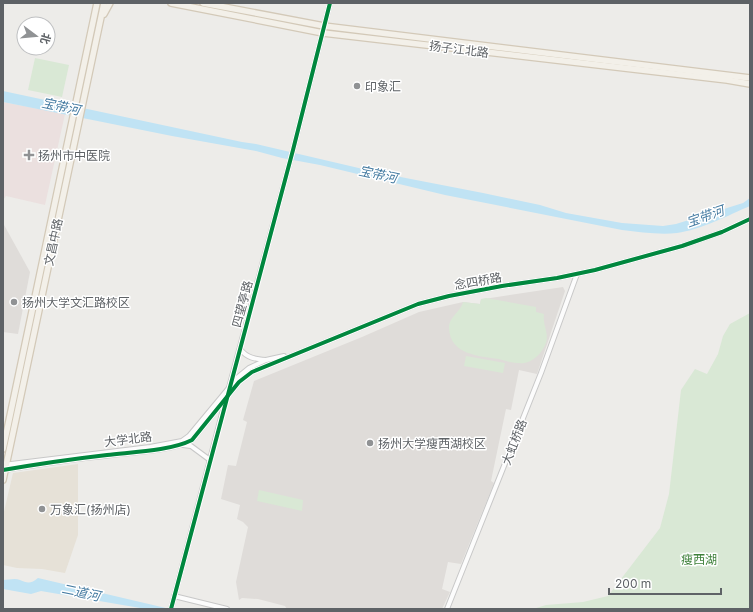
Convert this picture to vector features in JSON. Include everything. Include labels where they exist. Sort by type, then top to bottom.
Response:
[{"type":"main road","points":[[94,3],[96,9]]},
{"type":"main road","name":"文昌中路","points":[[3,448],[97,3]]},
{"type":"main road","name":"文昌中路","points":[[3,480],[4,468],[104,3]]},
{"type":"main road","points":[[98,27],[107,6],[110,3]]},
{"type":"main road","name":"扬子江北路","points":[[171,3],[323,33],[720,79],[750,84]]},
{"type":"main road","name":"扬子江北路","points":[[203,3],[324,26],[750,78]]},
{"type":"street","name":"四望亭路","points":[[172,607],[290,162],[330,3]]},
{"type":"street","name":"念四桥路","points":[[226,399],[239,382],[252,372],[418,304],[463,294],[595,270],[682,246],[722,232],[750,219]]},
{"type":"street","name":"大虹桥路","points":[[447,609],[541,373],[577,274]]},
{"type":"street","points":[[240,349],[244,354],[254,359],[266,360]]},
{"type":"street","name":"念四桥路","points":[[229,388],[238,377],[249,368],[266,360],[296,353]]},
{"type":"street","name":"大学北路","points":[[4,468],[48,459],[150,447],[182,441],[189,436],[229,388]]},
{"type":"street","name":"大学北路","points":[[4,468],[182,445],[192,440],[226,399]]},
{"type":"street","points":[[182,445],[191,446],[210,460]]},
{"type":"street","points":[[174,596],[227,609]]},
{"type":"shaded area","name":"扬州市中医院","points":[[3,102],[65,114],[45,205],[6,196],[3,200]]},
{"type":"shaded area","name":"扬州大学文汇路校区","points":[[3,223],[30,272],[18,334],[3,332]]},
{"type":"shaded area","name":"扬州大学瘦西湖校区","points":[[563,287],[565,291],[537,374],[519,370],[511,410],[506,409],[491,481],[494,483],[461,564],[448,562],[442,589],[450,592],[442,609],[287,609],[285,606],[258,599],[242,598],[239,600],[236,582],[248,527],[237,519],[240,505],[221,499],[228,465],[236,466],[247,422],[243,420],[254,381],[419,312],[463,302],[480,304],[481,299]]},
{"type":"shaded area","points":[[78,464],[78,535],[65,573],[3,565],[3,516],[13,473]]},
{"type":"green space","points":[[35,58],[69,65],[62,97],[28,90]]},
{"type":"green space","points":[[486,298],[536,307],[536,312],[544,314],[547,339],[546,344],[537,356],[527,362],[514,363],[475,355],[460,349],[454,344],[449,328],[451,320],[460,309],[463,302],[480,304],[481,299]]},
{"type":"green space","name":"瘦西湖","points":[[750,313],[750,609],[533,609],[546,605],[583,602],[608,596],[660,528],[669,494],[681,390],[695,369],[707,374],[718,354],[723,336],[730,324]]},
{"type":"green space","points":[[466,356],[505,363],[503,373],[464,366]]},
{"type":"green space","points":[[259,490],[303,500],[302,511],[257,501]]},
{"type":"water","name":"宝带河","points":[[3,91],[256,144],[380,173],[540,205],[566,213],[622,223],[663,226],[676,224],[743,203],[750,198],[750,206],[714,222],[695,229],[677,233],[663,234],[622,230],[445,195],[256,151],[172,136],[3,102]]},
{"type":"water","name":"二道河","points":[[38,578],[170,609],[146,609],[41,591],[31,594],[3,589],[3,580],[16,579],[29,582]]},
{"type":"cycle path","points":[[171,609],[293,150],[330,3]]},
{"type":"cycle path","points":[[3,470],[81,458],[173,447],[183,444],[192,440],[239,382],[252,372],[418,304],[449,296],[557,278],[595,270],[682,246],[722,232],[750,219]]},
{"type":"place","name":"印象汇","points":[[357,86]]},
{"type":"place","name":"扬州市中医院","points":[[29,155]]},
{"type":"place","name":"扬州大学文汇路校区","points":[[14,302]]},
{"type":"place","name":"扬州大学瘦西湖校区","points":[[370,443]]},
{"type":"place","name":"万象汇(扬州店)","points":[[42,509]]}]
